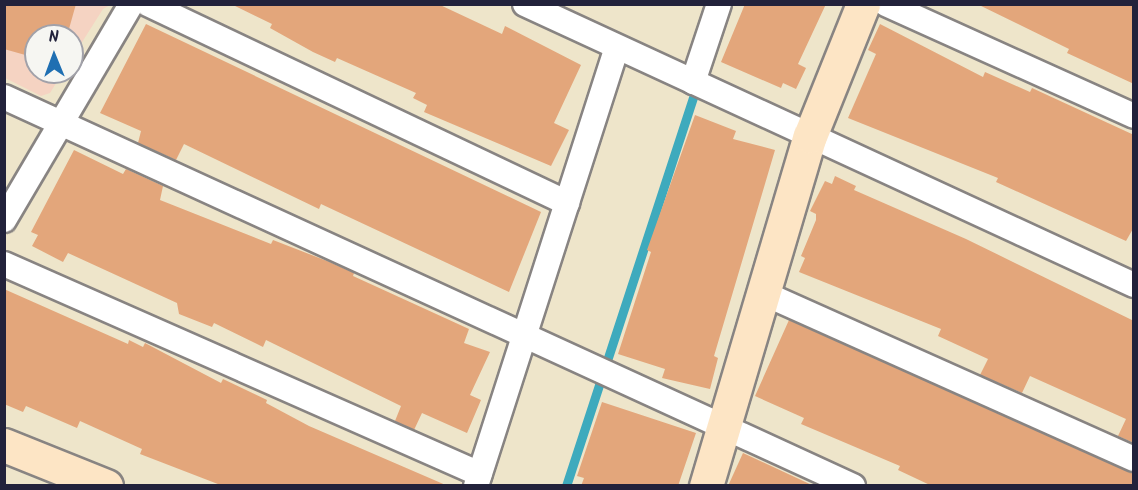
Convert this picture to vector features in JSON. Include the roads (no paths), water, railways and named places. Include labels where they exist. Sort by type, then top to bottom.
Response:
[{"type":"street","points":[[4,220],[59,122],[131,4]]},
{"type":"street","points":[[148,4],[567,203]]},
{"type":"street","points":[[525,4],[1134,285]]},
{"type":"street","points":[[693,82],[719,4]]},
{"type":"street","points":[[706,486],[810,136],[864,4]]},
{"type":"street","points":[[886,4],[1134,116]]},
{"type":"street","points":[[4,264],[478,480],[617,47]]},
{"type":"street","points":[[4,97],[852,486]]},
{"type":"street","points":[[763,293],[1134,459]]},
{"type":"street","points":[[4,445],[105,486]]},
{"type":"waterway","points":[[566,486],[697,86]]}]
